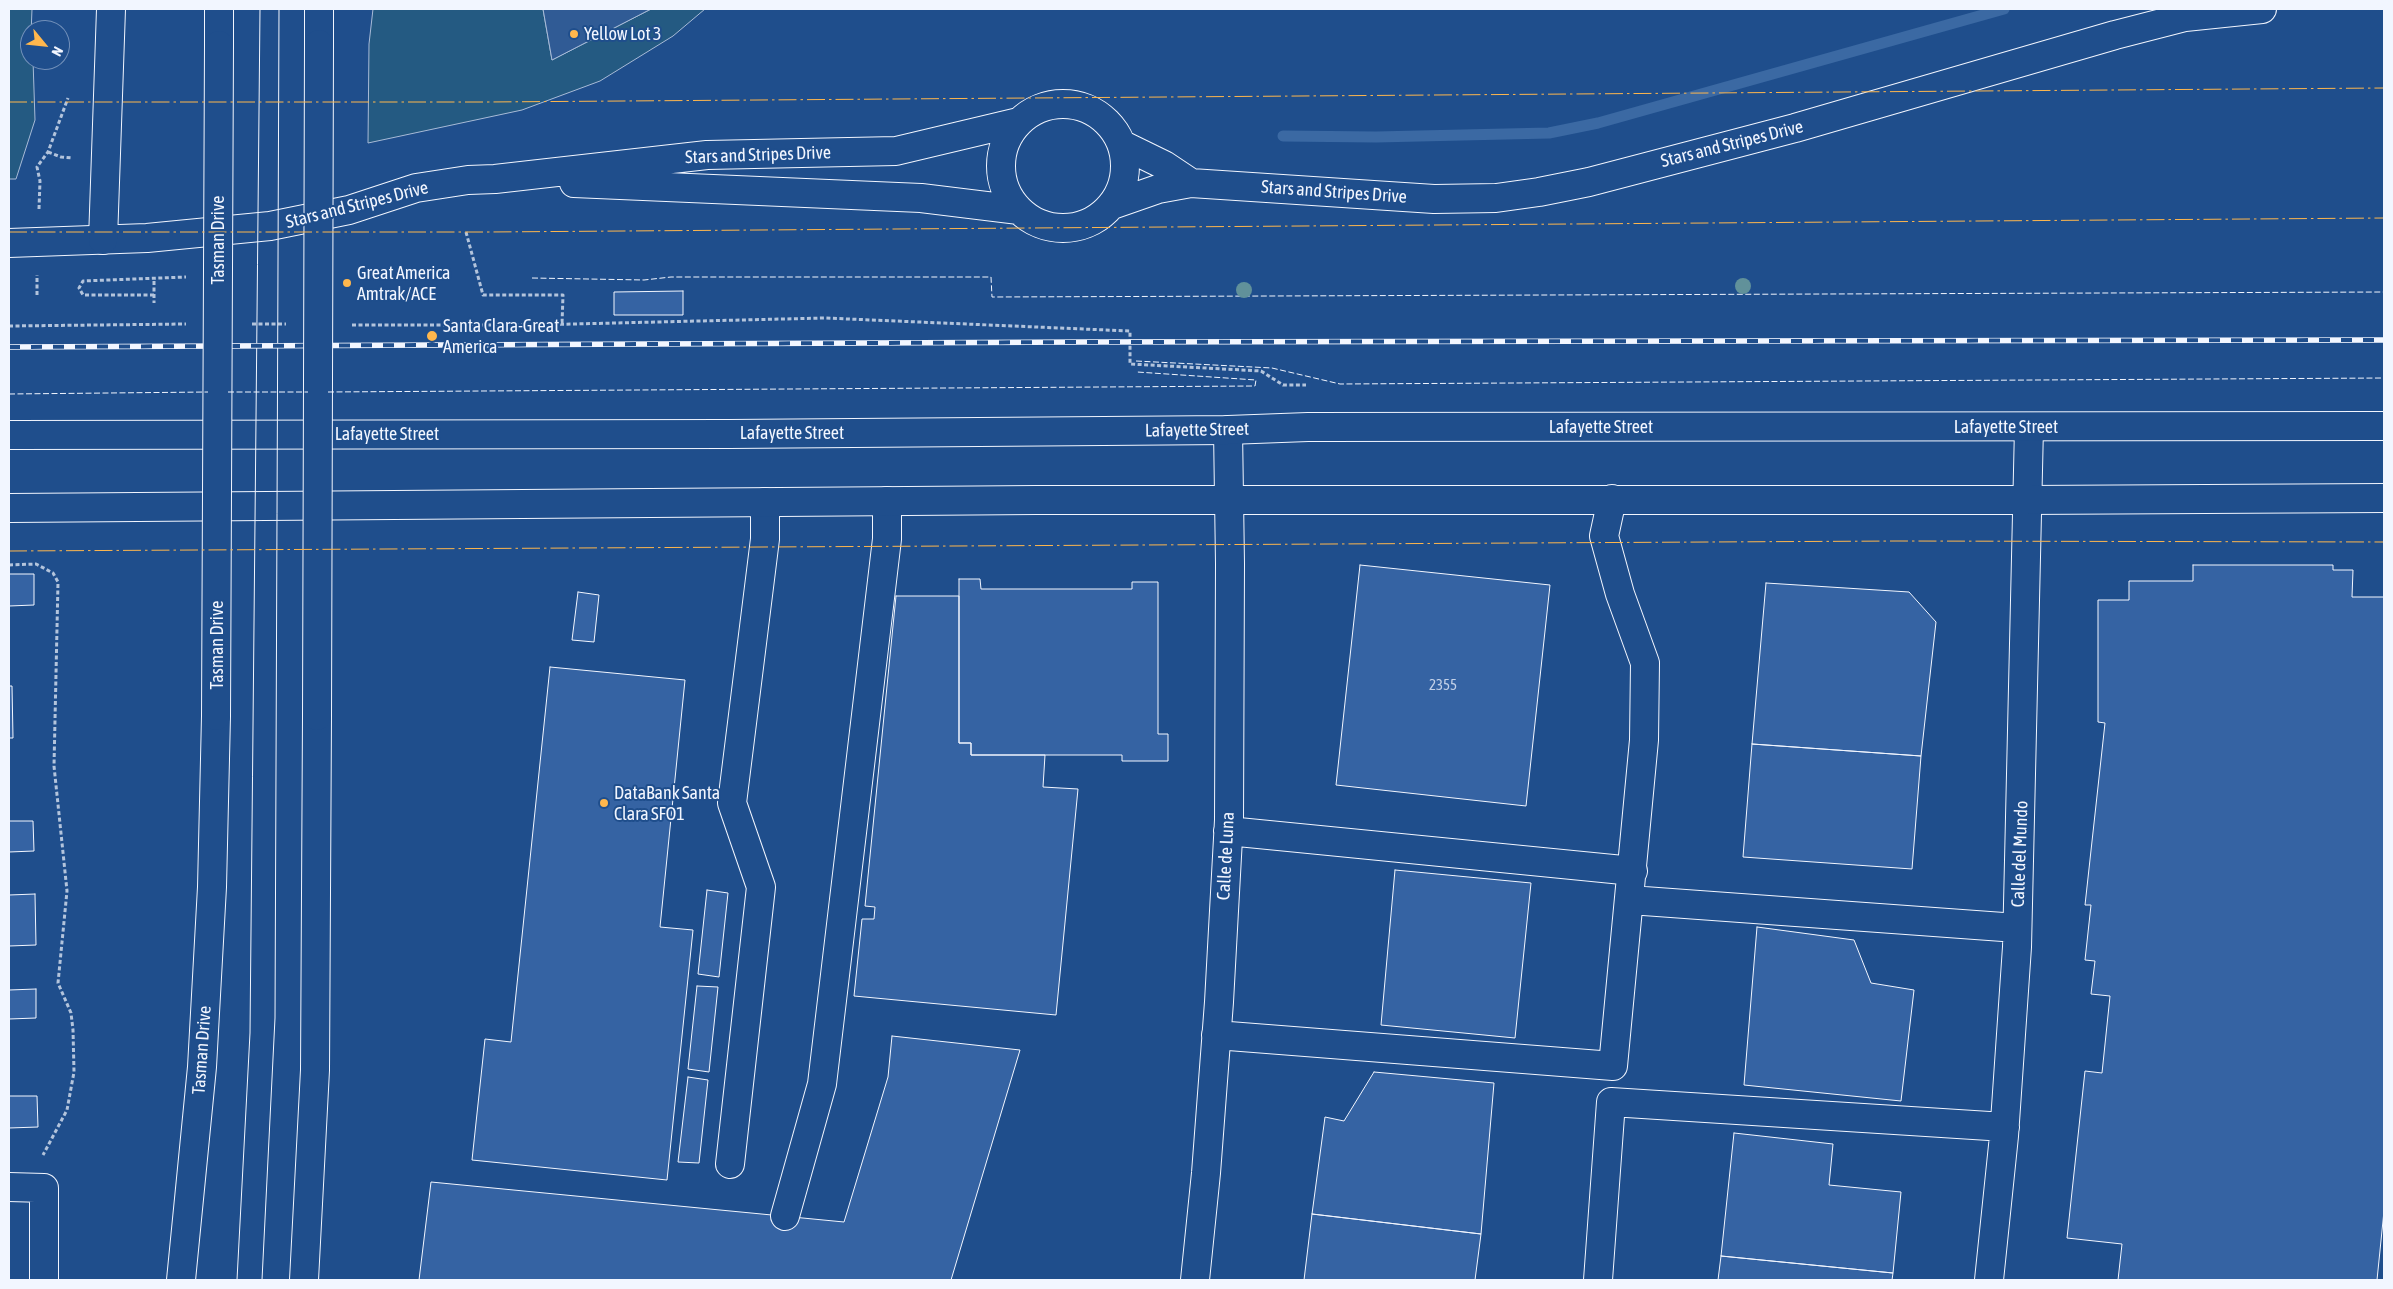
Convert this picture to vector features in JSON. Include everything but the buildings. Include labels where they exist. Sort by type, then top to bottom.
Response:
[{"type":"main road","points":[[103,240],[111,9]]},
{"type":"main road","name":"Tasman Drive","points":[[182,1280],[202,1067],[212,886],[216,716],[219,9]]},
{"type":"main road","points":[[304,1280],[315,1070],[319,9]]},
{"type":"main road","name":"Stars and Stripes Drive","points":[[1112,205],[1158,189],[1191,183],[1434,199],[1496,198],[1539,192],[1589,182],[1795,128],[2116,35],[2185,17],[2262,9]]},
{"type":"main road","name":"Stars and Stripes Drive","points":[[1056,103],[1077,104],[1096,112],[1113,127],[1123,145],[1125,173],[1122,186],[1112,205],[1097,219],[1077,227],[1056,228],[1036,222],[1019,210],[1008,195],[1002,176],[1002,157],[1007,138],[1018,122],[1035,110],[1056,103]]},
{"type":"main road","name":"Stars and Stripes Drive","points":[[9,243],[147,238],[270,226],[349,210],[416,188],[468,180],[495,179],[707,155],[896,151],[1018,122]]},
{"type":"main road","name":"Stars and Stripes Drive","points":[[1123,145],[1164,165],[1191,183]]},
{"type":"main road","name":"Stars and Stripes Drive","points":[[495,179],[704,190],[922,198],[1019,210]]},
{"type":"main road","name":"Calle del Mundo","points":[[1989,1280],[2004,1128],[2017,928],[2029,426]]},
{"type":"main road","name":"Lafayette Street","points":[[9,435],[729,434],[1228,430],[1308,427],[2384,426]]},
{"type":"main road","name":"Calle de Luna","points":[[1195,1280],[1216,1035],[1228,831],[1230,500],[1228,430]]},
{"type":"main road","points":[[9,508],[887,501],[2384,498]]},
{"type":"main road","points":[[1598,1280],[1613,1066],[1644,740],[1645,663],[1620,594],[1604,536],[1612,499]]},
{"type":"main road","points":[[786,1216],[822,1084],[887,539],[887,501]]},
{"type":"main road","points":[[730,1164],[761,887],[732,803],[765,539],[765,502]]},
{"type":"main road","points":[[1228,831],[1632,871]]},
{"type":"main road","points":[[1630,900],[2017,928]]},
{"type":"main road","points":[[1216,1035],[1613,1066]]},
{"type":"main road","points":[[1611,1102],[2004,1128]]},
{"type":"main road","points":[[16,1187],[44,1188],[44,1280]]},
{"type":"path","points":[[40,181],[38,167],[48,152],[68,98]]},
{"type":"path","points":[[48,152],[61,157]]},
{"type":"path","points":[[466,232],[483,295],[563,295],[562,324]]},
{"type":"path","points":[[154,295],[88,296],[83,295],[79,288],[84,281],[88,280],[186,277]]},
{"type":"path","points":[[154,281],[154,303]]},
{"type":"path","points":[[344,325],[562,324],[825,318],[1130,331],[1130,364],[1261,372],[1283,385],[1306,385]]},
{"type":"path","points":[[9,326],[196,324]]},
{"type":"path","points":[[246,324],[295,324]]},
{"type":"path","points":[[9,565],[36,564],[53,573],[58,582],[54,766],[67,891],[58,983],[71,1013],[74,1072],[67,1110],[16,1187]]},
{"type":"shaded area","points":[[9,9],[32,9],[32,20],[20,20],[20,70],[33,70],[35,120],[16,179],[9,179]]},
{"type":"shaded area","points":[[373,9],[543,9],[552,60],[651,9],[705,9],[673,36],[600,81],[522,110],[368,143],[369,44]]},
{"type":"shaded area","name":"Yellow Lot 3","points":[[543,9],[651,9],[552,60]]},
{"type":"waterway","points":[[1283,136],[1376,137],[1549,133],[1598,123],[2004,9]]},
{"type":"tram line","points":[[237,1280],[250,1033],[260,9]]},
{"type":"tram line","points":[[262,1280],[275,1018],[279,9]]},
{"type":"railway","points":[[9,347],[1084,342],[2384,340]]},
{"type":"fence","points":[[532,278],[644,280],[671,277],[991,277],[992,297],[2384,292]]},
{"type":"fence","points":[[1136,361],[1272,368],[1340,384],[2384,378]]},
{"type":"fence","points":[[328,392],[1255,386],[1256,380],[1137,372]]},
{"type":"fence","points":[[9,394],[208,392]]},
{"type":"fence","points":[[228,392],[308,392]]},
{"type":"power","points":[[9,102],[488,102],[2384,88]]},
{"type":"power","points":[[9,232],[489,232],[2384,218]]},
{"type":"power","points":[[9,551],[1898,541],[2384,542]]},
{"type":"place","name":"Yellow Lot 3","points":[[574,34]]},
{"type":"place","name":"Great America Amtrak/ACE","points":[[347,283]]},
{"type":"place","name":"Santa Clara-Great America","points":[[432,336]]},
{"type":"place","name":"DataBank Santa Clara SFO1","points":[[604,803]]}]
